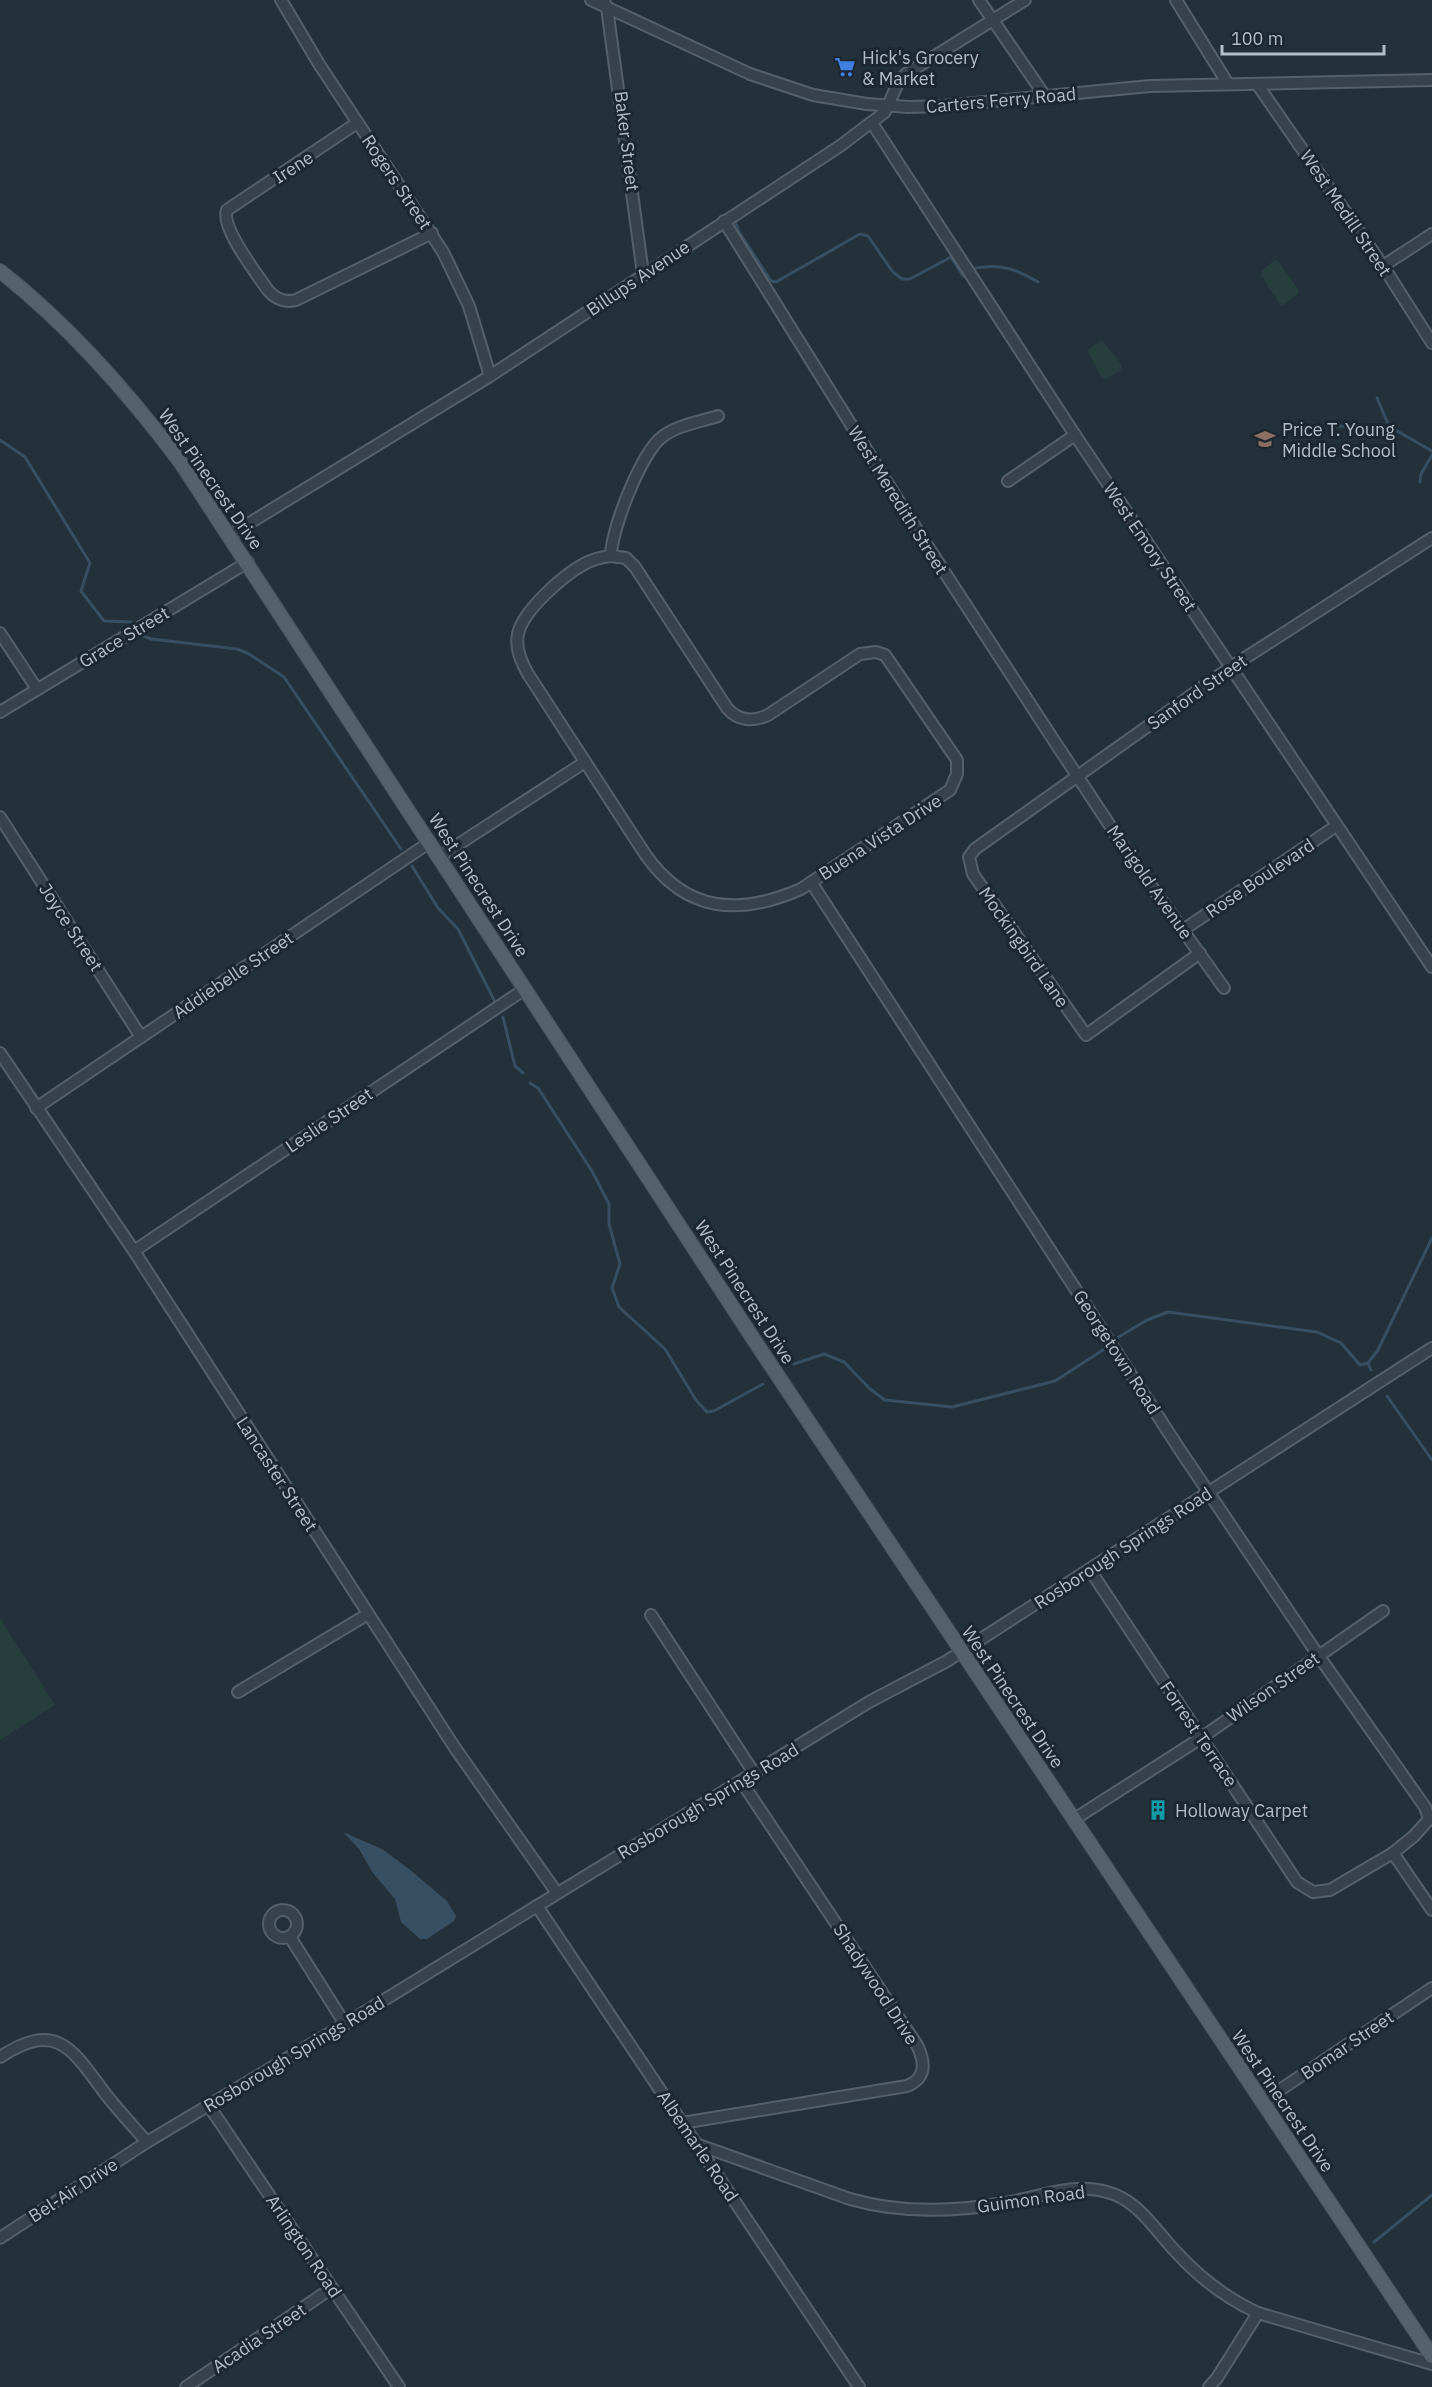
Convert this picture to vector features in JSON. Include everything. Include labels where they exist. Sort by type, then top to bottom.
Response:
[{"type":"main road","name":"West Pinecrest Drive","points":[[1,272],[54,317],[130,398],[181,463],[1073,1820],[1432,2356]]},
{"type":"street","name":"Rogers Street","points":[[280,0],[357,123],[432,233],[469,306],[490,376]]},
{"type":"street","name":"Carters Ferry Road","points":[[591,0],[605,4],[733,67],[792,89],[832,99],[889,106],[944,106],[1150,86],[1432,80]]},
{"type":"street","points":[[979,0],[1045,96]]},
{"type":"street","name":"Billups Avenue","points":[[230,535],[490,376],[872,123],[889,106],[898,83],[906,74],[1025,0]]},
{"type":"street","points":[[1176,0],[1228,84]]},
{"type":"street","name":"Baker Street","points":[[605,4],[644,274]]},
{"type":"street","name":"West Medill Street","points":[[1257,84],[1383,266],[1432,343]]},
{"type":"street","name":"Irene","points":[[357,123],[227,210],[225,215],[229,229],[267,289],[283,301],[296,300],[432,233]]},
{"type":"street","name":"West Emory Street","points":[[872,123],[1075,435],[1432,967]]},
{"type":"street","name":"West Meredith Street","points":[[724,221],[908,516],[1078,775]]},
{"type":"street","points":[[1383,266],[1432,234]]},
{"type":"street","points":[[611,556],[615,528],[651,448],[667,434],[718,416]]},
{"type":"street","points":[[1008,481],[1075,435]]},
{"type":"street","name":"Sanford Street","points":[[969,857],[975,849],[1231,667],[1432,538]]},
{"type":"street","name":"Buena Vista Drive","points":[[611,556],[626,558],[635,567],[727,708],[735,716],[752,720],[763,717],[854,657],[866,652],[876,652],[890,660],[957,760],[957,774],[954,784],[946,794],[811,882],[779,898],[754,904],[724,906],[694,896],[674,884],[652,864],[585,762],[524,667],[519,654],[518,633],[533,606],[573,572],[594,559],[611,556]]},
{"type":"street","name":"Grace Street","points":[[0,712],[248,562]]},
{"type":"street","points":[[0,633],[37,689]]},
{"type":"street","points":[[439,856],[585,762]]},
{"type":"street","name":"Marigold Avenue","points":[[1078,775],[1130,856],[1224,988]]},
{"type":"street","name":"Joyce Street","points":[[0,817],[141,1037]]},
{"type":"street","name":"Rose Boulevard","points":[[1183,930],[1336,826]]},
{"type":"street","name":"Addiebelle Street","points":[[36,1108],[430,842]]},
{"type":"street","name":"Mockingbird Lane","points":[[969,857],[973,874],[1086,1035],[1200,953]]},
{"type":"street","name":"Georgetown Road","points":[[811,882],[1209,1493],[1431,1817]]},
{"type":"street","name":"Leslie Street","points":[[134,1251],[525,989]]},
{"type":"street","name":"Lancaster Street","points":[[0,1053],[134,1251],[455,1748],[557,1893]]},
{"type":"street","name":"Rosborough Springs Road","points":[[147,2142],[345,2024],[881,1695],[962,1652],[1432,1348]]},
{"type":"street","name":"Forrest Terrace","points":[[1090,1570],[1297,1882],[1313,1892],[1330,1890],[1393,1853]]},
{"type":"street","name":"Wilson Street","points":[[1073,1820],[1201,1738],[1383,1611]]},
{"type":"street","points":[[238,1692],[368,1614]]},
{"type":"street","points":[[651,1615],[754,1773]]},
{"type":"street","name":"Shadywood Drive","points":[[682,2123],[907,2086],[920,2078],[923,2072],[924,2063],[917,2045],[741,1781]]},
{"type":"street","points":[[1431,1817],[1414,1836],[1393,1853],[1432,1910]]},
{"type":"street","name":"Albemarle Road","points":[[537,1906],[859,2387]]},
{"type":"street","points":[[290,1937],[345,2024]]},
{"type":"street","name":"Bomar Street","points":[[1262,2102],[1432,1988]]},
{"type":"street","points":[[0,2057],[18,2046],[36,2040],[61,2044],[78,2057],[147,2142]]},
{"type":"street","name":"Arlington Road","points":[[209,2106],[399,2387]]},
{"type":"street","name":"Bel-Air Drive","points":[[0,2238],[147,2142]]},
{"type":"street","name":"Guimon Road","points":[[696,2144],[850,2199],[887,2207],[962,2209],[1003,2204],[1075,2189],[1107,2192],[1134,2206],[1176,2253],[1207,2281],[1241,2305],[1258,2313],[1432,2364]]},
{"type":"street","name":"Acadia Street","points":[[186,2387],[332,2288]]},
{"type":"street","points":[[1209,2387],[1217,2379],[1258,2313]]},
{"type":"green space","points":[[1275,260],[1279,262],[1298,289],[1298,294],[1281,306],[1261,275],[1262,270]]},
{"type":"green space","points":[[1102,340],[1121,364],[1121,370],[1106,379],[1102,378],[1087,350]]},
{"type":"green space","points":[[0,1618],[55,1705],[0,1740]]},
{"type":"water","points":[[343,1832],[382,1849],[409,1869],[447,1901],[456,1916],[454,1921],[427,1939],[420,1939],[401,1922],[395,1899],[373,1873],[359,1849]]},
{"type":"waterway","points":[[736,224],[771,281],[776,282],[860,234],[868,236],[892,271],[902,279],[910,279],[951,257],[964,275]]},
{"type":"waterway","points":[[976,268],[1001,267],[1038,282]]},
{"type":"waterway","points":[[1377,398],[1389,426]]},
{"type":"waterway","points":[[1335,426],[1390,427],[1432,451]]},
{"type":"waterway","points":[[0,440],[25,457],[90,563],[81,591],[104,621],[132,622]]},
{"type":"waterway","points":[[1420,482],[1421,474],[1432,455]]},
{"type":"waterway","points":[[141,635],[151,639],[237,649],[249,654],[284,677],[401,849]]},
{"type":"waterway","points":[[412,866],[438,908],[458,929],[494,1000]]},
{"type":"waterway","points":[[503,1017],[515,1066],[523,1073]]},
{"type":"waterway","points":[[530,1083],[538,1088],[592,1171],[609,1204],[609,1224],[620,1264],[612,1288],[619,1307],[665,1349],[696,1400],[707,1412],[714,1411],[763,1384]]},
{"type":"waterway","points":[[1371,1370],[1368,1363],[1378,1350],[1432,1238]]},
{"type":"waterway","points":[[1117,1338],[1147,1320],[1168,1312],[1317,1332],[1341,1343],[1360,1365],[1368,1363]]},
{"type":"waterway","points":[[794,1364],[824,1354],[844,1362],[870,1389],[885,1400],[952,1407],[1055,1381],[1106,1348]]},
{"type":"waterway","points":[[1387,1396],[1432,1460]]},
{"type":"waterway","points":[[1374,2242],[1432,2195]]},
{"type":"place","name":"Hick's Grocery & Market","points":[[845,67]]},
{"type":"place","name":"Price T. Young Middle School","points":[[1265,439]]},
{"type":"place","name":"Holloway Carpet","points":[[1158,1810]]}]
